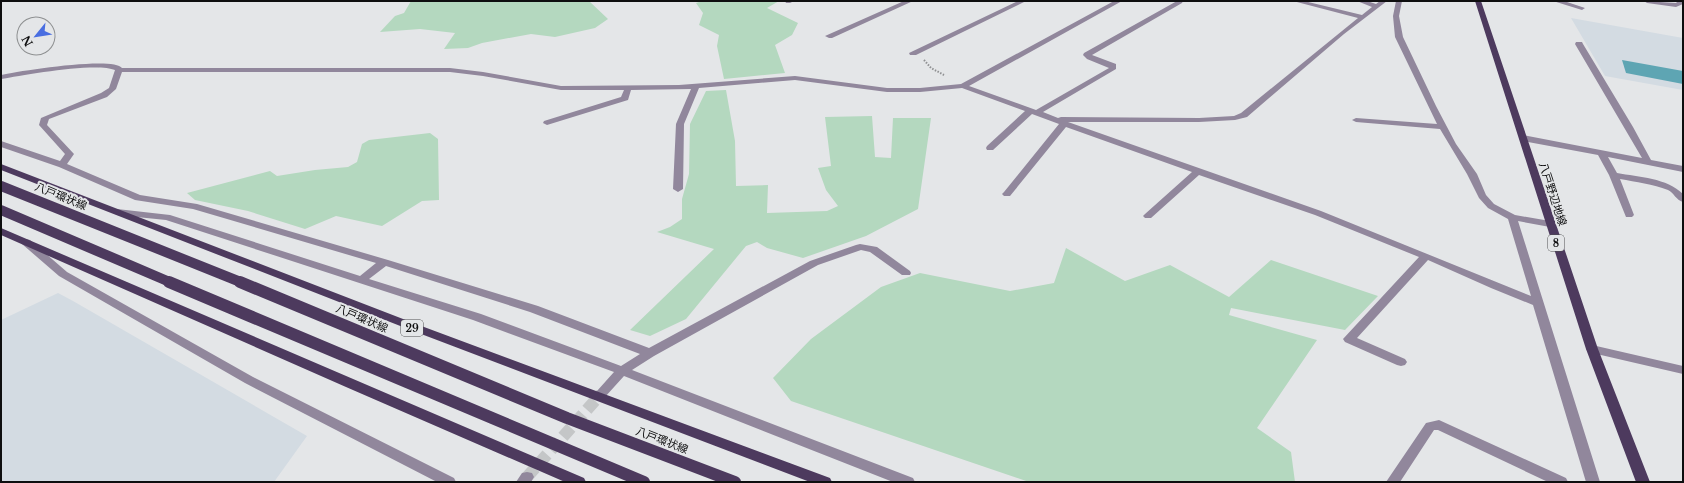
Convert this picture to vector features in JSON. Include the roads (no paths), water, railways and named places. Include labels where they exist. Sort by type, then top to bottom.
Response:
[{"type":"main road","name":"八戸野辺地線","points":[[1478,1],[1592,349],[1643,482]]},
{"type":"main road","name":"29","points":[[1,167],[348,304],[566,387],[825,482]]},
{"type":"main road","name":"八戸環状線","points":[[1,186],[315,312],[567,418],[735,482]]},
{"type":"main road","points":[[1,210],[330,351],[644,482]]},
{"type":"main road","points":[[1,231],[579,482]]},
{"type":"street","points":[[829,36],[910,1]]},
{"type":"street","points":[[913,53],[1023,1]]},
{"type":"street","points":[[1,77],[21,73],[102,65],[118,67],[120,70],[450,70],[490,75],[561,88],[696,86],[795,78],[887,90],[920,90],[963,86],[1119,1]]},
{"type":"street","points":[[1296,1],[1363,17]]},
{"type":"street","points":[[1360,1],[1380,3]]},
{"type":"street","points":[[1399,1],[1396,16],[1399,37],[1443,127],[1472,174],[1482,196],[1491,206],[1512,217],[1550,224]]},
{"type":"street","points":[[1556,1],[1582,8]]},
{"type":"street","points":[[1647,1],[1676,5],[1680,4],[1681,1]]},
{"type":"street","points":[[990,148],[1033,112],[1112,69],[1112,66],[1087,55],[1180,2]]},
{"type":"street","points":[[1051,119],[1199,120],[1244,116],[1380,3]]},
{"type":"street","points":[[1579,44],[1629,127],[1648,162]]},
{"type":"street","points":[[62,165],[70,154],[43,125],[45,118],[104,95],[112,89],[120,70]]},
{"type":"street","points":[[678,189],[680,124],[696,86]]},
{"type":"street","points":[[963,86],[1198,172],[1318,213],[1537,302]]},
{"type":"street","points":[[547,123],[625,98],[628,88]]},
{"type":"street","points":[[1356,120],[1443,127]]},
{"type":"street","points":[[1007,194],[1064,124]]},
{"type":"street","points":[[1523,138],[1683,169]]},
{"type":"street","points":[[1,144],[62,165],[138,198],[194,206],[384,262],[534,309],[650,353]]},
{"type":"street","points":[[1601,152],[1614,175],[1629,215]]},
{"type":"street","points":[[1148,216],[1198,172]]},
{"type":"street","points":[[1614,175],[1656,183],[1673,189],[1683,199]]},
{"type":"street","points":[[117,212],[167,217],[362,278],[477,316],[908,482]]},
{"type":"street","points":[[1512,217],[1593,482]]},
{"type":"street","points":[[26,242],[70,278],[249,380],[431,479],[449,482]]},
{"type":"street","points":[[601,394],[622,371],[650,353],[814,263],[860,247],[873,249],[906,273]]},
{"type":"street","points":[[1401,362],[1349,339],[1426,256]]},
{"type":"street","points":[[362,278],[384,262]]},
{"type":"street","points":[[1592,349],[1683,370]]},
{"type":"street","points":[[1393,482],[1430,426],[1438,425],[1561,482]]},
{"type":"water","points":[[1622,60],[1683,71],[1683,84],[1626,73]]},
{"type":"tunnel","points":[[527,477],[601,394]]}]
